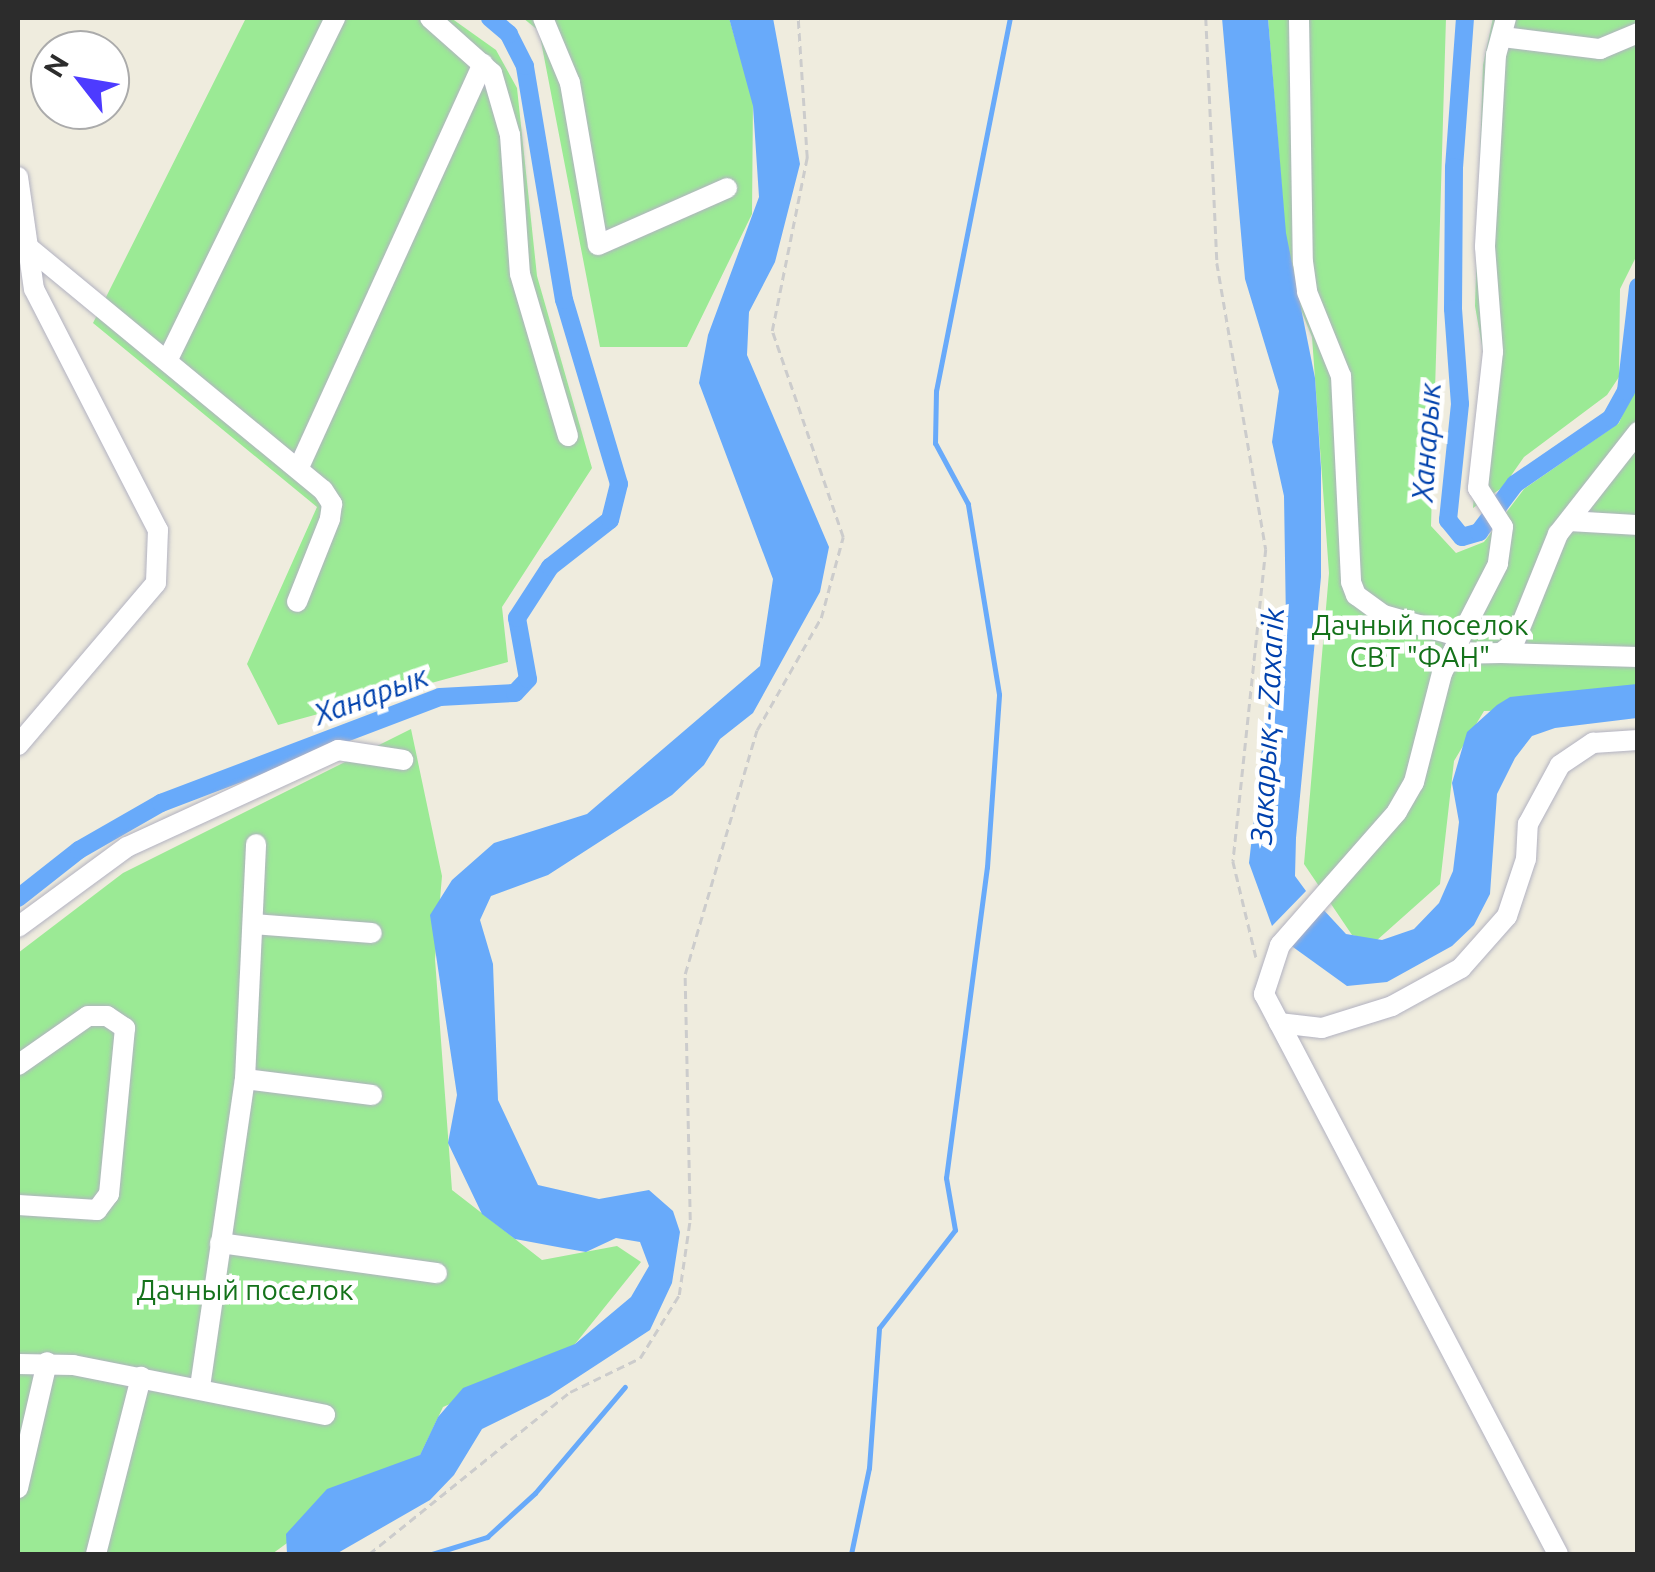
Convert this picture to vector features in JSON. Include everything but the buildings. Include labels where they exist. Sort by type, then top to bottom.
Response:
[{"type":"street","points":[[168,360],[334,18]]},
{"type":"street","points":[[430,18],[492,73],[510,135],[520,274],[568,436]]},
{"type":"street","points":[[542,18],[570,83],[598,245],[727,188]]},
{"type":"street","points":[[1299,18],[1303,262],[1307,292],[1341,376],[1351,582],[1356,595],[1384,616],[1457,645],[1501,652],[1638,657]]},
{"type":"street","points":[[1558,1554],[1264,994],[1266,976],[1280,945],[1366,841],[1398,812],[1414,782],[1457,645],[1498,564],[1503,527],[1478,488],[1492,352],[1485,247],[1504,27],[1600,48],[1638,33]]},
{"type":"street","points":[[300,465],[483,64]]},
{"type":"street","points":[[18,177],[34,288],[158,530],[156,583],[18,745]]},
{"type":"street","points":[[28,248],[300,465],[332,504],[297,602]]},
{"type":"street","points":[[1501,652],[1520,630],[1553,544],[1638,432]]},
{"type":"street","points":[[1570,521],[1638,526]]},
{"type":"street","points":[[1279,1023],[1322,1028],[1392,1006],[1460,968],[1507,916],[1526,859],[1528,824],[1560,765],[1593,743],[1638,740]]},
{"type":"street","points":[[18,927],[127,847],[338,750],[403,760]]},
{"type":"street","points":[[200,1387],[246,1079],[256,844]]},
{"type":"street","points":[[253,924],[372,934]]},
{"type":"street","points":[[18,1066],[88,1016],[107,1016],[125,1028],[109,1194],[97,1210],[18,1205]]},
{"type":"street","points":[[246,1079],[372,1095]]},
{"type":"street","points":[[220,1243],[437,1273]]},
{"type":"street","points":[[18,1364],[47,1362],[141,1377],[325,1415]]},
{"type":"street","points":[[18,1482],[47,1362]]},
{"type":"street","points":[[96,1554],[141,1377]]},
{"type":"path","points":[[369,1554],[570,1392],[640,1358],[679,1294],[690,1220],[685,974],[757,730],[821,618],[843,536],[772,331],[807,158],[798,18]]},
{"type":"path","points":[[1206,18],[1217,263],[1266,549],[1234,862],[1266,976]]},
{"type":"green space","points":[[246,18],[451,18],[496,50],[517,88],[537,276],[592,468],[502,607],[508,662],[278,725],[247,664],[317,507],[93,323]]},
{"type":"green space","points":[[523,18],[729,18],[753,100],[752,214],[687,347],[600,347],[539,31]]},
{"type":"green space","name":"Дачный поселок СВТ \"ФАН\"","points":[[1268,18],[1446,18],[1431,526],[1456,553],[1484,542],[1524,489],[1619,423],[1637,380],[1637,708],[1484,711],[1454,761],[1440,884],[1376,941],[1352,935],[1304,864],[1329,573],[1312,337],[1289,280]]},
{"type":"green space","points":[[1493,18],[1637,18],[1637,255],[1620,289],[1619,377],[1607,395],[1524,457],[1503,487],[1473,508],[1484,357],[1475,306],[1483,65]]},
{"type":"green space","name":"Дачный поселок","points":[[411,729],[442,876],[435,959],[452,1190],[542,1260],[617,1246],[641,1262],[567,1354],[443,1407],[413,1470],[360,1490],[272,1554],[18,1554],[18,953],[123,873]]},
{"type":"water","points":[[729,18],[773,18],[800,164],[775,262],[749,312],[747,355],[829,547],[820,592],[753,713],[720,739],[704,765],[672,795],[548,875],[491,896],[480,920],[493,964],[498,1100],[538,1185],[599,1199],[649,1190],[673,1211],[680,1232],[672,1283],[650,1330],[549,1396],[482,1429],[454,1475],[430,1500],[336,1554],[287,1554],[286,1534],[327,1489],[420,1455],[438,1417],[463,1388],[575,1344],[631,1297],[649,1266],[640,1242],[616,1238],[586,1252],[563,1248],[515,1239],[482,1214],[448,1143],[457,1095],[430,915],[452,880],[494,843],[587,814],[760,666],[773,579],[699,383],[708,335],[759,197],[753,106]]},
{"type":"water","name":"Закарық - Zaxarik","points":[[1222,18],[1268,18],[1286,233],[1315,378],[1321,468],[1321,577],[1296,838],[1295,876],[1306,891],[1272,926],[1249,863],[1265,722],[1286,623],[1284,496],[1272,442],[1279,391],[1245,279]]},
{"type":"water","points":[[1637,684],[1637,718],[1555,728],[1532,736],[1515,758],[1497,794],[1490,894],[1474,925],[1452,946],[1387,982],[1347,986],[1286,942],[1320,906],[1346,934],[1382,940],[1414,929],[1439,903],[1453,871],[1459,822],[1452,783],[1467,732],[1497,705],[1510,697]]},
{"type":"waterway","name":"Ханарык","points":[[18,898],[79,850],[161,803],[440,697],[515,693],[528,679],[517,618],[550,567],[610,520],[619,484],[564,300],[525,66],[509,34],[490,18]]},
{"type":"waterway","points":[[851,1554],[869,1468],[879,1328],[955,1230],[946,1178],[987,867],[999,694],[968,504],[935,443],[936,391],[1010,18]]},
{"type":"waterway","name":"Ханарык","points":[[1465,18],[1454,167],[1453,309],[1460,404],[1448,520],[1462,537],[1479,532],[1515,484],[1611,418],[1626,391],[1638,287]]},
{"type":"waterway","points":[[432,1554],[487,1537],[535,1493],[625,1387]]}]
